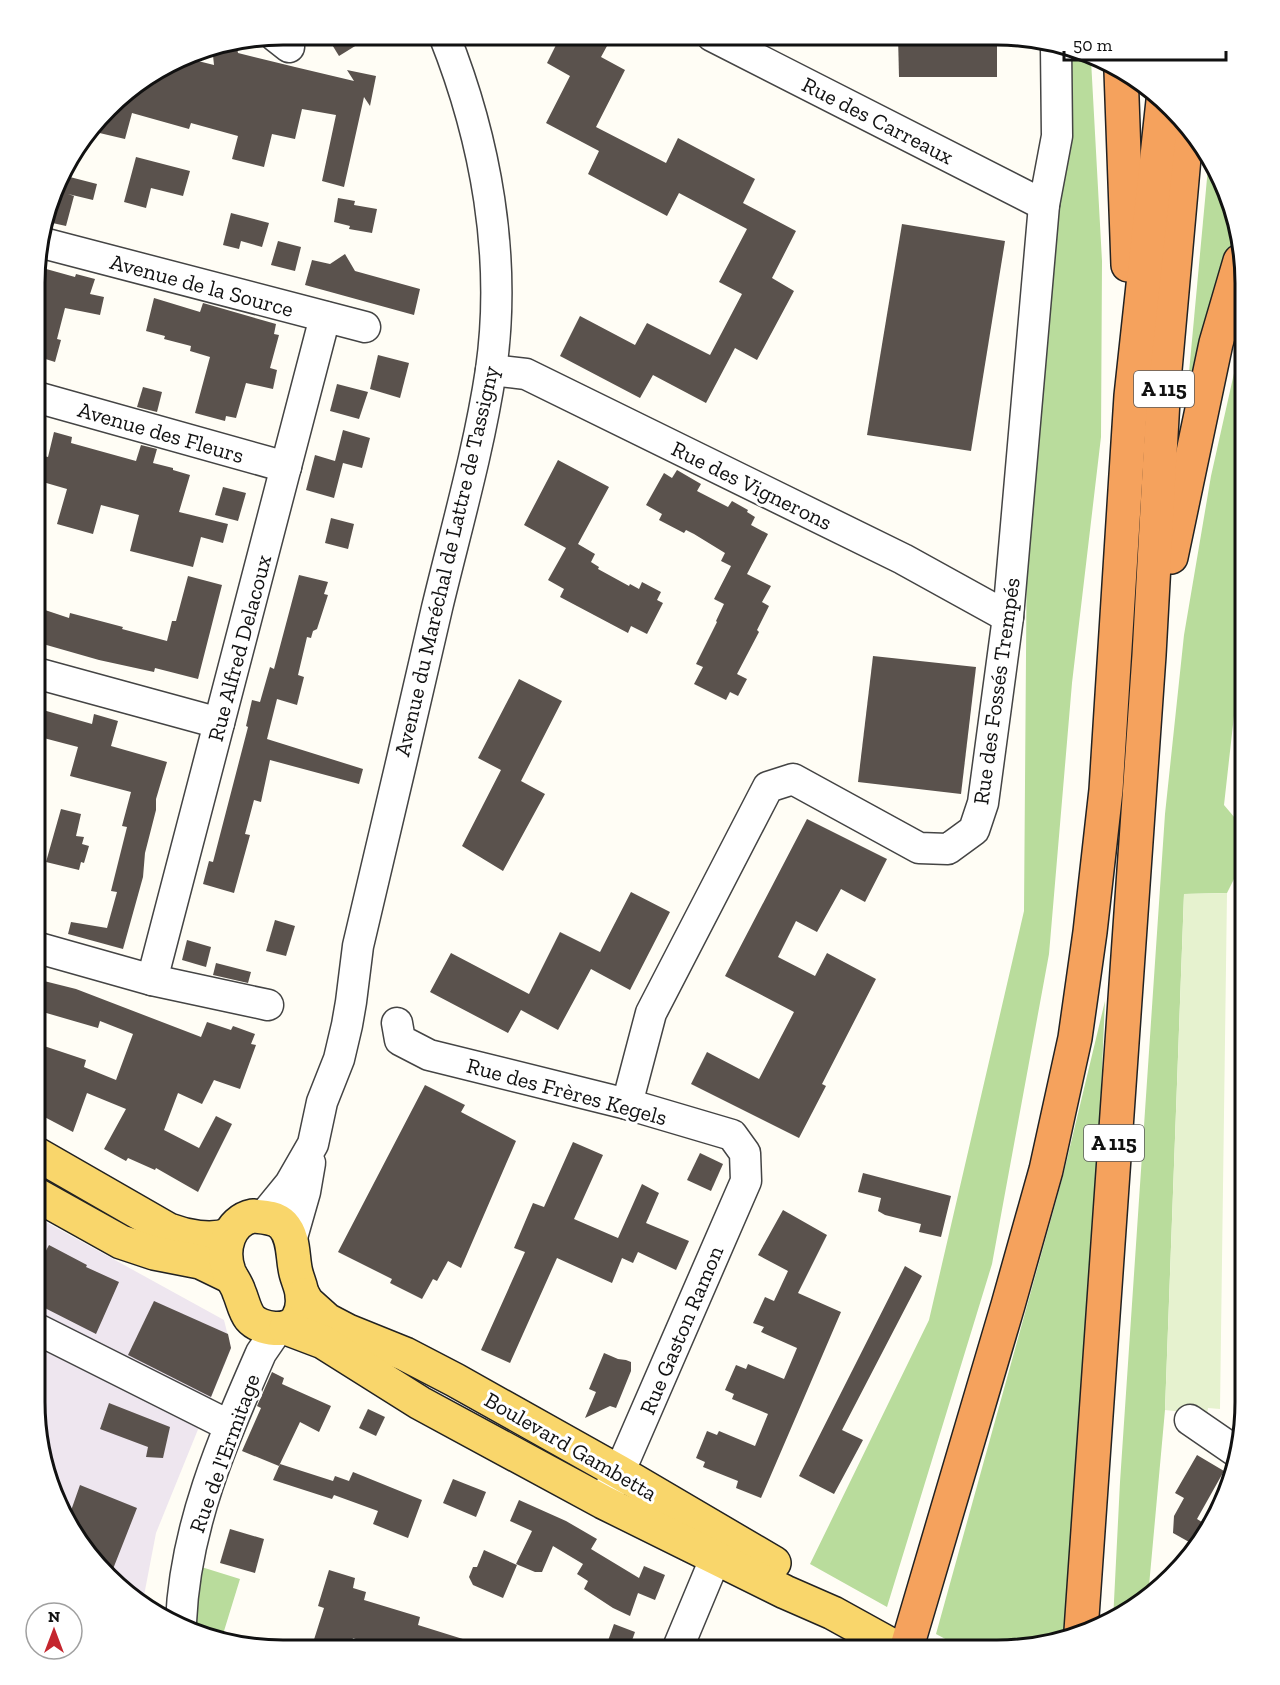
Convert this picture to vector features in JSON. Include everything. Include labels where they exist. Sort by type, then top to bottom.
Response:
[{"type":"highway","points":[[1122,80],[1131,396]]},
{"type":"highway","name":"A 115","points":[[909,1640],[1046,1170],[1074,1038],[1090,932],[1106,790],[1131,396],[1162,112]]},
{"type":"highway","name":"A 115","points":[[1081,1624],[1149,655],[1164,381],[1186,138]]},
{"type":"highway","points":[[1149,655],[1216,343],[1235,279]]},
{"type":"main road","points":[[45,1158],[170,1230],[201,1237],[223,1237],[230,1234]]},
{"type":"main road","points":[[45,1207],[121,1242],[154,1253],[200,1262],[231,1277]]},
{"type":"main road","points":[[263,1216],[285,1227],[291,1241],[296,1272],[303,1295],[299,1317],[295,1323],[284,1328],[266,1327],[249,1317],[231,1277],[226,1257],[226,1244],[240,1221],[246,1217],[263,1216]]},
{"type":"main road","name":"Boulevard Gambetta","points":[[303,1295],[307,1302],[327,1320],[405,1354],[455,1380],[619,1472],[785,1592],[833,1613],[882,1640]]},
{"type":"main road","name":"Boulevard Gambetta","points":[[284,1328],[323,1342],[420,1403],[603,1502],[720,1546]]},
{"type":"street","name":"Avenue du Maréchal de Lattre de Tassigny","points":[[263,1216],[290,1185],[313,1144],[322,1102],[324,1056],[330,1021],[358,946],[472,463],[491,370],[495,300],[490,202],[467,98],[448,45]]},
{"type":"street","name":"Rue des Carreaux","points":[[730,45],[1044,205]]},
{"type":"street","name":"Rue des Fossés Trempés","points":[[627,1104],[651,1013],[768,787],[792,779],[919,848],[948,849],[974,830],[983,803],[1008,617],[1044,205],[1057,136],[1056,52]]},
{"type":"street","name":"Avenue de la Source","points":[[49,244],[365,327]]},
{"type":"street","name":"Rue Alfred Delacoux","points":[[152,980],[325,317]]},
{"type":"street","name":"Rue des Vignerons","points":[[491,370],[526,374],[903,559],[1008,617]]},
{"type":"street","name":"Avenue des Fleurs","points":[[45,400],[286,467]]},
{"type":"street","points":[[45,675],[219,723]]},
{"type":"street","points":[[45,950],[152,980],[268,1005]]},
{"type":"street","name":"Rue des Frères Kegels","points":[[397,1023],[400,1040],[429,1055],[627,1104],[732,1136],[745,1154]]},
{"type":"street","points":[[291,1241],[305,1192],[313,1144]]},
{"type":"street","name":"Rue Gaston Ramon","points":[[603,1502],[619,1472],[746,1181],[745,1154]]},
{"type":"street","name":"Rue de l'Ermitage","points":[[167,1609],[170,1574],[179,1526],[192,1485],[246,1352],[249,1317]]},
{"type":"street","name":"Rue de l'Ermitage","points":[[181,1617],[188,1555],[209,1480],[261,1353],[274,1334],[284,1328]]},
{"type":"street","points":[[45,1333],[218,1420]]},
{"type":"street","points":[[1190,1420],[1230,1448]]},
{"type":"street","points":[[681,1640],[720,1546]]},
{"type":"shaded area","points":[[45,1222],[224,1320],[231,1348],[156,1533],[144,1595],[126,1581],[94,1547],[77,1521],[58,1479],[47,1433],[45,1402]]},
{"type":"green space","points":[[1058,53],[1091,65],[1102,261],[1101,437],[1072,683],[1049,954],[992,1264],[887,1607],[810,1564],[929,1320],[1024,911],[1027,528]]},
{"type":"green space","points":[[1208,173],[1227,221],[1232,247],[1186,405]]},
{"type":"green space","points":[[1235,369],[1235,707],[1224,805],[1235,818],[1235,877],[1227,893],[1184,894],[1165,1410],[1149,1585],[1114,1609],[1120,1482],[1165,814],[1184,635],[1211,476]]},
{"type":"green space","points":[[1227,893],[1220,1409],[1208,1408],[1207,1415],[1165,1410],[1184,894]]},
{"type":"green space","points":[[1105,1001],[1097,1182],[1067,1629],[1028,1638],[947,1640],[936,1634],[1063,1176]]},
{"type":"green space","points":[[195,1565],[240,1579],[224,1633],[187,1619]]},
{"type":"building","points":[[332,45],[357,45],[339,56]]},
{"type":"building","points":[[556,45],[608,45],[601,57],[625,70],[596,127],[666,163],[678,138],[755,179],[743,203],[796,231],[772,278],[794,291],[757,360],[735,348],[706,403],[653,375],[640,398],[560,356],[580,316],[635,345],[647,323],[710,355],[742,294],[719,282],[747,229],[679,193],[667,216],[588,174],[599,151],[546,123],[570,76],[547,63]]},
{"type":"building","points":[[898,45],[997,45],[997,77],[899,77]]},
{"type":"building","points":[[237,50],[238,53],[354,81],[347,70],[376,76],[370,106],[364,97],[344,187],[322,181],[336,115],[302,109],[295,139],[272,134],[264,167],[232,159],[238,136],[191,123],[189,129],[132,113],[125,139],[98,133],[126,104],[164,77],[198,61],[214,65],[213,56]]},
{"type":"building","points":[[136,157],[190,171],[183,196],[151,188],[146,208],[124,202]]},
{"type":"building","points":[[70,177],[97,184],[93,200],[68,194],[74,196],[66,226],[53,223]]},
{"type":"building","points":[[338,198],[355,201],[354,205],[377,209],[372,233],[349,229],[350,226],[334,222]]},
{"type":"building","points":[[231,213],[269,223],[262,247],[241,241],[239,249],[223,245]]},
{"type":"building","points":[[902,224],[1005,241],[971,451],[867,435]]},
{"type":"building","points":[[278,241],[301,247],[295,271],[271,265]]},
{"type":"building","points":[[345,254],[355,271],[420,289],[414,315],[305,285],[312,260],[330,264]]},
{"type":"building","points":[[46,269],[75,277],[76,274],[95,279],[90,294],[104,297],[100,315],[65,308],[57,339],[61,340],[55,362],[45,359]]},
{"type":"building","points":[[154,298],[200,312],[203,303],[276,324],[274,334],[279,335],[270,368],[277,370],[273,389],[246,383],[236,418],[226,416],[225,421],[195,413],[210,357],[190,351],[191,346],[164,339],[165,336],[146,331]]},
{"type":"building","points":[[378,355],[409,363],[400,398],[370,389]]},
{"type":"building","points":[[337,384],[368,392],[359,419],[330,411]]},
{"type":"building","points":[[143,387],[162,392],[157,412],[137,407]]},
{"type":"building","points":[[343,430],[370,438],[362,468],[343,463],[334,498],[306,490],[315,455],[335,461]]},
{"type":"building","points":[[54,432],[72,437],[71,443],[136,461],[141,445],[157,449],[153,463],[190,475],[179,512],[228,524],[223,543],[201,537],[193,567],[130,551],[139,515],[101,505],[93,534],[57,524],[67,489],[45,483],[45,456],[48,457]]},
{"type":"building","points":[[558,460],[609,487],[578,544],[595,554],[591,562],[599,567],[598,569],[629,586],[630,584],[639,589],[642,582],[661,592],[657,600],[663,603],[647,634],[631,626],[628,633],[560,597],[564,589],[548,580],[566,548],[524,525]]},
{"type":"building","points":[[677,470],[701,484],[697,491],[728,507],[732,501],[748,510],[747,512],[755,517],[751,525],[768,534],[747,574],[771,586],[762,602],[769,606],[757,630],[759,632],[737,674],[747,679],[738,696],[730,692],[726,700],[694,684],[703,667],[696,664],[724,604],[714,599],[731,566],[721,561],[725,553],[686,530],[684,533],[659,520],[662,514],[646,505],[664,473],[672,478]]},
{"type":"building","points":[[223,487],[246,493],[238,521],[215,515]]},
{"type":"building","points":[[331,518],[354,524],[348,549],[325,543]]},
{"type":"building","points":[[299,575],[328,582],[324,594],[328,595],[317,629],[313,631],[311,638],[307,637],[298,675],[304,677],[297,705],[277,699],[267,739],[363,769],[359,784],[270,760],[261,802],[254,800],[245,834],[250,835],[234,893],[203,884],[209,861],[213,862],[248,727],[246,726],[252,700],[260,702],[270,667],[274,669]]},
{"type":"building","points":[[188,576],[222,585],[198,679],[155,668],[154,672],[99,660],[45,645],[45,610],[69,618],[70,613],[167,641],[172,621],[176,621]]},
{"type":"building","points":[[873,656],[976,667],[961,794],[858,782]]},
{"type":"building","points":[[519,679],[562,701],[521,781],[545,794],[503,871],[462,846],[501,770],[478,758]]},
{"type":"building","points":[[45,711],[92,724],[94,714],[118,721],[111,746],[167,762],[156,799],[156,810],[145,853],[143,877],[123,949],[68,934],[71,922],[107,928],[117,892],[111,891],[127,827],[122,826],[131,792],[70,776],[78,747],[45,738]]},
{"type":"building","points":[[61,809],[81,814],[76,836],[84,837],[82,844],[89,846],[84,863],[81,862],[79,870],[46,862]]},
{"type":"building","points":[[807,819],[887,859],[865,902],[841,889],[817,932],[796,921],[778,957],[815,976],[827,953],[876,979],[822,1084],[826,1086],[799,1138],[691,1084],[707,1052],[759,1079],[794,1012],[725,976]]},
{"type":"building","points":[[631,892],[670,912],[630,990],[591,969],[558,1030],[521,1010],[508,1033],[430,992],[451,953],[529,994],[560,932],[600,952]]},
{"type":"building","points":[[275,920],[295,926],[286,956],[266,951]]},
{"type":"building","points":[[187,940],[211,947],[206,967],[182,960]]},
{"type":"building","points":[[216,963],[251,972],[248,983],[213,975]]},
{"type":"building","points":[[45,981],[76,989],[201,1037],[207,1022],[231,1030],[233,1026],[255,1034],[251,1044],[256,1045],[240,1089],[214,1080],[202,1104],[178,1093],[164,1130],[199,1148],[216,1116],[232,1124],[198,1192],[156,1168],[155,1170],[128,1158],[126,1161],[104,1149],[126,1109],[87,1093],[73,1132],[45,1117],[45,1046],[86,1060],[84,1067],[116,1080],[133,1034],[100,1021],[98,1028],[45,1013]]},
{"type":"building","points":[[425,1085],[465,1105],[461,1112],[516,1141],[461,1268],[448,1261],[437,1281],[433,1279],[422,1299],[390,1283],[392,1279],[338,1252]]},
{"type":"building","points":[[573,1142],[603,1155],[574,1219],[618,1238],[642,1184],[659,1193],[646,1223],[689,1241],[676,1270],[638,1252],[633,1263],[622,1258],[612,1283],[557,1258],[510,1363],[481,1350],[525,1252],[514,1248],[533,1203],[544,1207]]},
{"type":"building","points":[[700,1153],[723,1164],[711,1191],[687,1180]]},
{"type":"building","points":[[863,1173],[951,1196],[941,1237],[919,1232],[921,1224],[885,1215],[878,1211],[881,1198],[858,1192]]},
{"type":"building","points":[[783,1210],[827,1235],[798,1293],[841,1312],[761,1498],[736,1488],[738,1481],[703,1467],[705,1462],[696,1458],[707,1431],[717,1435],[719,1431],[755,1446],[768,1414],[732,1399],[734,1394],[725,1390],[736,1365],[746,1369],[748,1364],[784,1379],[797,1348],[761,1332],[764,1327],[753,1323],[765,1297],[774,1301],[788,1271],[758,1255]]},
{"type":"building","points":[[49,1245],[87,1265],[86,1267],[119,1282],[96,1334],[45,1308],[45,1252]]},
{"type":"building","points":[[905,1266],[922,1276],[842,1430],[863,1440],[834,1494],[799,1476]]},
{"type":"building","points":[[154,1301],[228,1334],[231,1348],[211,1397],[128,1355]]},
{"type":"building","points":[[604,1353],[631,1362],[631,1371],[616,1408],[610,1406],[585,1418],[596,1392],[589,1389]]},
{"type":"building","points":[[272,1372],[284,1378],[282,1384],[331,1406],[319,1432],[300,1422],[279,1466],[242,1451],[261,1408],[257,1406]]},
{"type":"building","points":[[109,1403],[170,1427],[163,1458],[146,1457],[148,1447],[100,1429]]},
{"type":"building","points":[[368,1409],[385,1417],[376,1436],[359,1428]]},
{"type":"building","points":[[1197,1455],[1224,1471],[1197,1519],[1202,1522],[1189,1542],[1173,1533],[1174,1516],[1184,1498],[1175,1493]]},
{"type":"building","points":[[280,1464],[333,1481],[335,1476],[349,1481],[353,1472],[422,1500],[408,1538],[373,1524],[378,1511],[334,1495],[332,1499],[273,1480]]},
{"type":"building","points":[[453,1479],[486,1492],[476,1517],[443,1503]]},
{"type":"building","points":[[80,1485],[137,1508],[113,1568],[94,1547],[71,1510]]},
{"type":"building","points":[[519,1500],[566,1521],[597,1539],[591,1549],[639,1578],[644,1566],[665,1575],[655,1600],[638,1593],[630,1616],[613,1608],[584,1589],[588,1581],[577,1574],[583,1564],[553,1546],[542,1572],[535,1572],[516,1564],[532,1531],[510,1521]]},
{"type":"building","points":[[230,1529],[264,1539],[255,1573],[220,1563]]},
{"type":"building","points":[[484,1550],[517,1565],[503,1598],[473,1585],[469,1577],[473,1567],[477,1567]]},
{"type":"building","points":[[329,1570],[355,1578],[353,1588],[366,1592],[364,1600],[420,1617],[418,1625],[466,1640],[358,1640],[353,1638],[352,1640],[314,1640],[324,1608],[318,1606]]},
{"type":"building","points":[[614,1624],[635,1632],[632,1640],[608,1640]]}]
